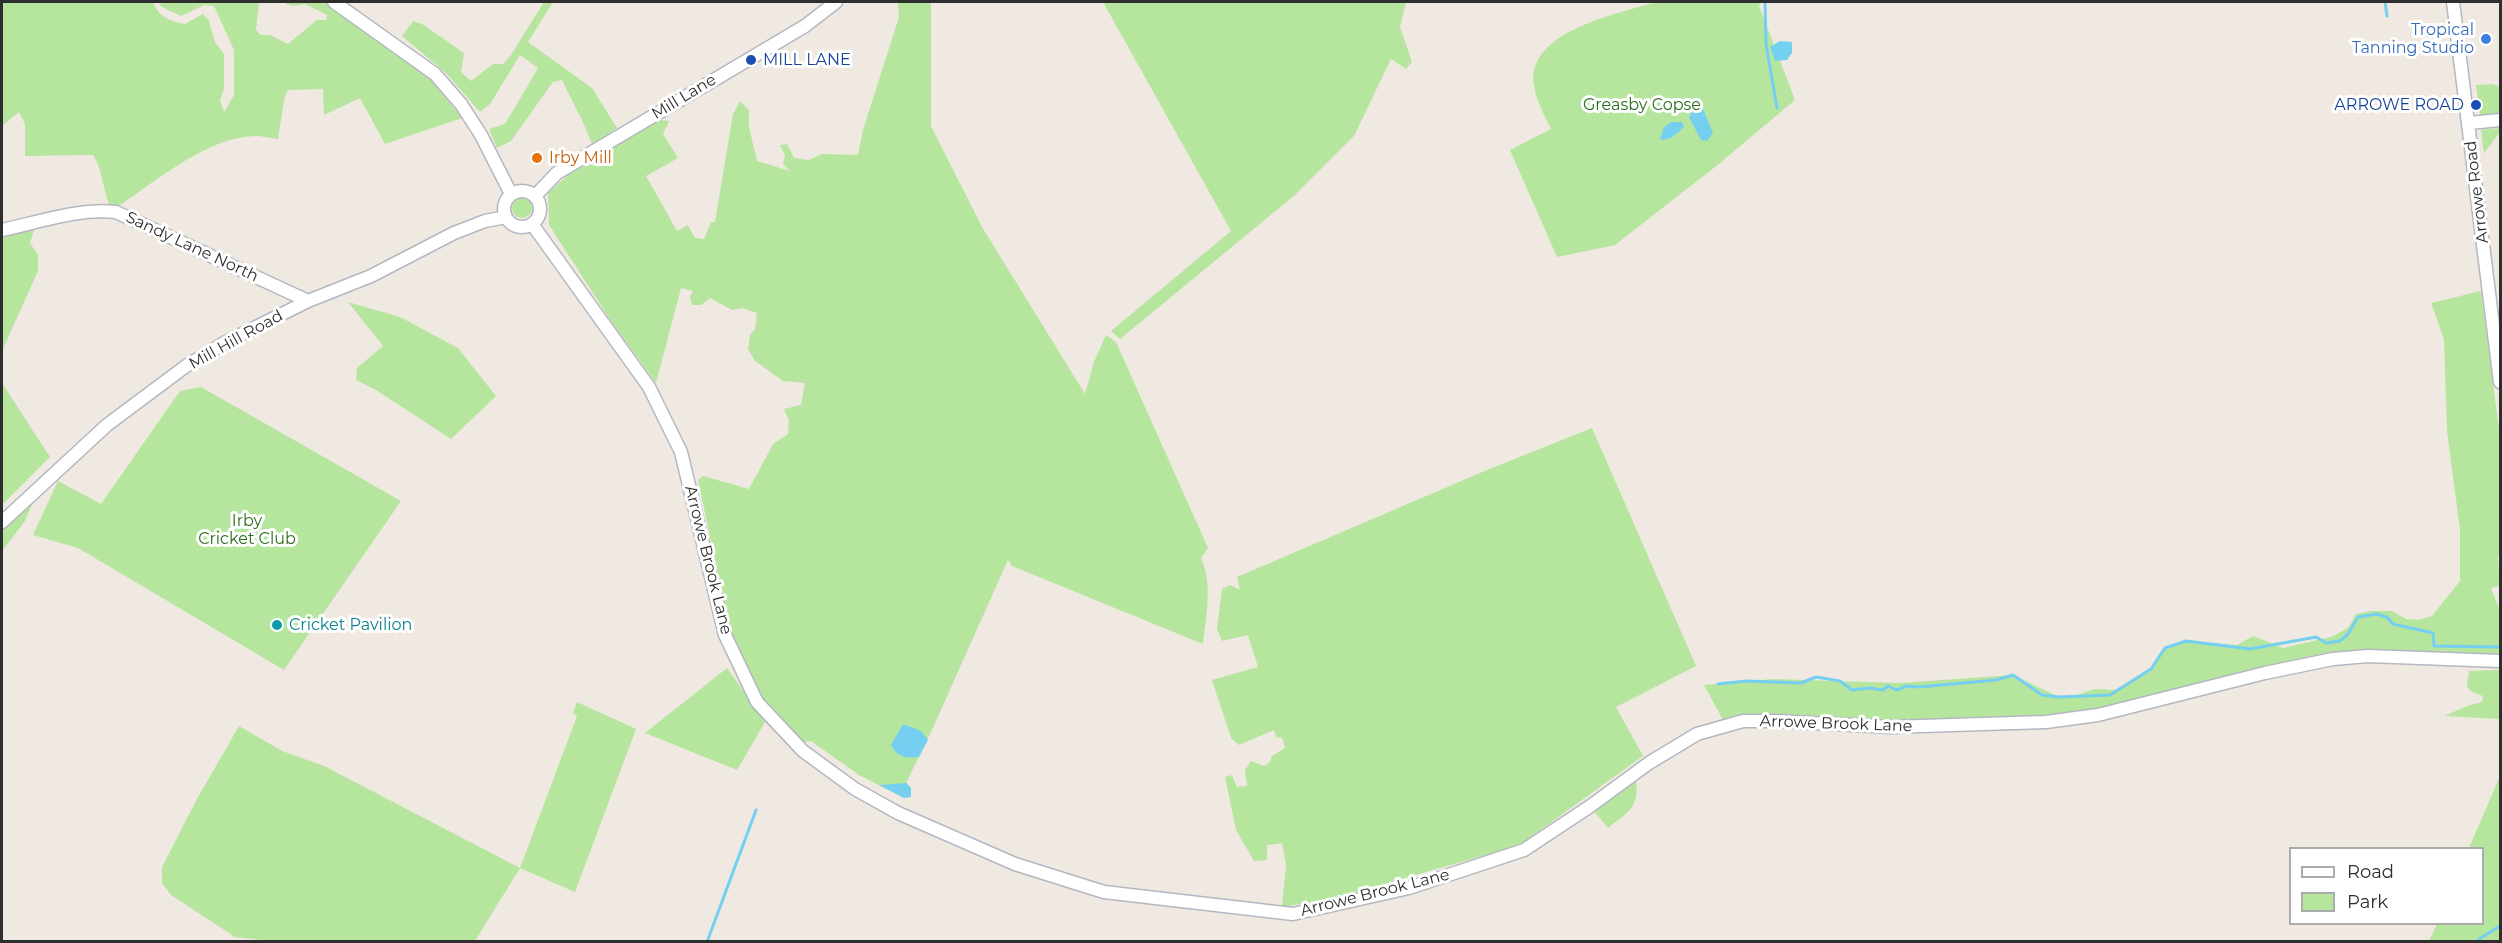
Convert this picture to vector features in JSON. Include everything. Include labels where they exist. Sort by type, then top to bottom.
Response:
[{"type":"street","points":[[334,2],[435,74],[466,111],[511,194]]},
{"type":"street","name":"Mill Lane","points":[[535,196],[557,173],[805,26],[836,2]]},
{"type":"street","name":"Arrowe Road","points":[[2453,2],[2500,382]]},
{"type":"street","points":[[2469,123],[2500,120]]},
{"type":"street","points":[[525,191],[535,196],[540,211],[532,224],[520,226],[506,217],[504,206],[511,194],[525,191]]},
{"type":"street","name":"Sandy Lane North","points":[[2,230],[95,210],[116,212],[308,301]]},
{"type":"street","name":"Mill Hill Road","points":[[2,522],[107,426],[186,366],[226,342],[308,301],[371,276],[454,233],[485,220],[506,217]]},
{"type":"street","name":"Arrowe Brook Lane","points":[[532,224],[649,387],[681,452],[725,635],[756,702],[803,751],[855,789],[898,813],[1015,864],[1104,892],[1293,914],[1409,888],[1524,850],[1590,807],[1649,763],[1687,740],[1713,728],[1743,721],[1890,727],[2046,722],[2098,715],[2265,673],[2333,659],[2377,656],[2500,661]]},
{"type":"green space","points":[[2,2],[153,2],[165,18],[185,24],[203,14],[209,21],[215,42],[224,54],[224,89],[220,101],[224,112],[234,95],[234,50],[214,6],[204,5],[181,16],[160,6],[161,2],[259,2],[256,30],[261,35],[270,35],[288,44],[317,20],[326,20],[327,15],[305,4],[293,6],[285,2],[326,2],[425,71],[462,118],[385,144],[360,98],[324,115],[323,89],[288,90],[284,100],[278,139],[255,136],[237,138],[219,144],[167,172],[120,205],[111,208],[93,155],[25,156],[25,124],[19,112],[2,126]]},
{"type":"green space","points":[[544,2],[553,2],[528,42],[592,88],[617,128],[592,144],[562,80],[553,82],[511,141],[497,148],[489,129],[505,124],[538,68],[520,55],[490,104],[480,112],[446,73],[402,36],[413,21],[422,24],[464,53],[461,72],[471,81],[493,64],[503,64]]},
{"type":"green space","points":[[898,2],[931,2],[931,126],[982,227],[1085,394],[1094,362],[1106,335],[1116,342],[1208,548],[1201,558],[1208,589],[1203,644],[1012,566],[1008,560],[906,783],[911,788],[911,797],[904,798],[859,775],[811,741],[802,742],[763,699],[731,635],[698,480],[703,476],[749,489],[773,444],[788,434],[789,420],[784,409],[801,405],[805,383],[783,381],[755,361],[748,349],[750,335],[755,329],[757,313],[743,308],[732,310],[710,298],[701,305],[692,305],[690,297],[693,291],[681,288],[656,383],[611,321],[549,225],[548,193],[567,176],[613,146],[659,120],[669,121],[663,134],[678,158],[646,176],[677,231],[688,225],[695,238],[704,239],[711,222],[715,222],[733,114],[740,101],[749,110],[749,127],[757,161],[790,171],[783,164],[785,155],[780,145],[787,144],[794,158],[809,160],[822,154],[858,155],[863,130],[899,17]]},
{"type":"green space","points":[[1103,2],[1406,2],[1400,27],[1412,62],[1406,69],[1391,59],[1354,136],[1295,195],[1120,339],[1111,331],[1231,231]]},
{"type":"green space","name":"Greasby Copse","points":[[1656,2],[1761,2],[1759,6],[1795,100],[1715,167],[1615,245],[1557,257],[1510,150],[1551,129],[1535,92],[1535,67],[1544,51],[1559,38],[1577,28],[1598,19]]},
{"type":"green space","points":[[2493,84],[2500,87],[2500,113],[2480,115],[2476,85]]},
{"type":"green space","points":[[2500,128],[2500,132],[2484,153],[2481,130]]},
{"type":"green space","points":[[518,198],[526,198],[532,204],[532,212],[526,218],[518,218],[512,212],[512,204]]},
{"type":"green space","points":[[34,230],[30,243],[38,255],[38,271],[2,351],[2,233]]},
{"type":"green space","points":[[2481,291],[2500,437],[2500,555],[2498,556],[2500,586],[2491,588],[2500,611],[2500,655],[2365,649],[2328,654],[2093,710],[1983,721],[1860,721],[1774,715],[1723,720],[1704,685],[1773,679],[1899,683],[2013,675],[2059,697],[2077,695],[2094,689],[2116,690],[2151,669],[2165,648],[2186,641],[2237,645],[2253,636],[2283,648],[2331,637],[2348,628],[2356,614],[2370,611],[2392,611],[2406,619],[2418,620],[2432,616],[2460,581],[2460,530],[2447,431],[2444,339],[2431,303]]},
{"type":"green space","points":[[348,302],[400,317],[458,348],[496,396],[451,439],[376,390],[356,380],[357,368],[383,346]]},
{"type":"green space","points":[[2,383],[50,457],[2,505]]},
{"type":"green space","name":"Irby Cricket Club","points":[[201,387],[401,501],[284,670],[78,548],[33,535],[58,481],[101,504],[180,391]]},
{"type":"green space","points":[[1592,428],[1696,666],[1616,707],[1643,756],[1525,841],[1503,850],[1328,900],[1282,907],[1286,865],[1282,843],[1267,845],[1267,860],[1254,861],[1236,830],[1225,777],[1232,775],[1237,787],[1247,786],[1245,770],[1251,761],[1264,766],[1270,762],[1272,756],[1285,748],[1282,738],[1276,737],[1274,730],[1239,745],[1231,738],[1212,680],[1258,667],[1248,635],[1222,641],[1217,629],[1222,589],[1230,585],[1240,590],[1237,577],[1487,470]]},
{"type":"green space","points":[[31,501],[33,502],[25,521],[2,551],[2,528]]},
{"type":"green space","points":[[727,668],[765,722],[737,770],[645,733]]},
{"type":"green space","points":[[2500,670],[2500,719],[2444,716],[2482,702],[2483,696],[2472,692],[2467,687],[2469,671]]},
{"type":"green space","points":[[577,702],[636,729],[575,892],[520,868],[577,716],[573,713]]},
{"type":"green space","points":[[239,726],[282,751],[324,766],[520,868],[475,941],[279,942],[235,937],[171,895],[162,883],[162,867],[197,799]]},
{"type":"green space","points":[[2500,776],[2500,941],[2429,941],[2437,925],[2484,925],[2484,847],[2469,847]]},
{"type":"green space","points":[[1636,778],[1634,803],[1608,828],[1593,810]]},
{"type":"water","points":[[1780,41],[1792,42],[1792,53],[1787,60],[1775,61],[1770,47]]},
{"type":"water","points":[[1694,109],[1703,109],[1713,133],[1707,141],[1701,140],[1689,117]]},
{"type":"water","points":[[1672,122],[1682,122],[1684,127],[1670,138],[1660,139],[1664,127]]},
{"type":"water","points":[[903,724],[921,731],[928,740],[919,757],[903,756],[891,745]]},
{"type":"water","points":[[906,783],[911,788],[911,797],[904,798],[879,785]]},
{"type":"waterway","points":[[1765,2],[1766,44],[1777,108]]},
{"type":"waterway","points":[[2385,2],[2387,16]]},
{"type":"waterway","points":[[1718,684],[1746,681],[1801,683],[1816,677],[1840,681],[1852,690],[1870,688],[1883,690],[1888,686],[1896,690],[1907,686],[1919,687],[1996,680],[2013,675],[2042,695],[2059,697],[2110,695],[2151,669],[2165,648],[2186,641],[2250,649],[2316,637],[2326,643],[2340,641],[2348,634],[2358,617],[2377,614],[2388,618],[2393,624],[2433,633],[2434,646],[2500,647]]},
{"type":"waterway","points":[[707,942],[756,810]]},
{"type":"waterway","points":[[2480,942],[2479,939],[2500,926]]},
{"type":"place","name":"Tropical Tanning Studio","points":[[2486,39]]},
{"type":"place","name":"MILL LANE","points":[[751,60]]},
{"type":"place","name":"ARROWE ROAD","points":[[2476,105]]},
{"type":"place","name":"Irby Mill","points":[[537,158]]},
{"type":"place","name":"Cricket Pavilion","points":[[277,625]]}]
